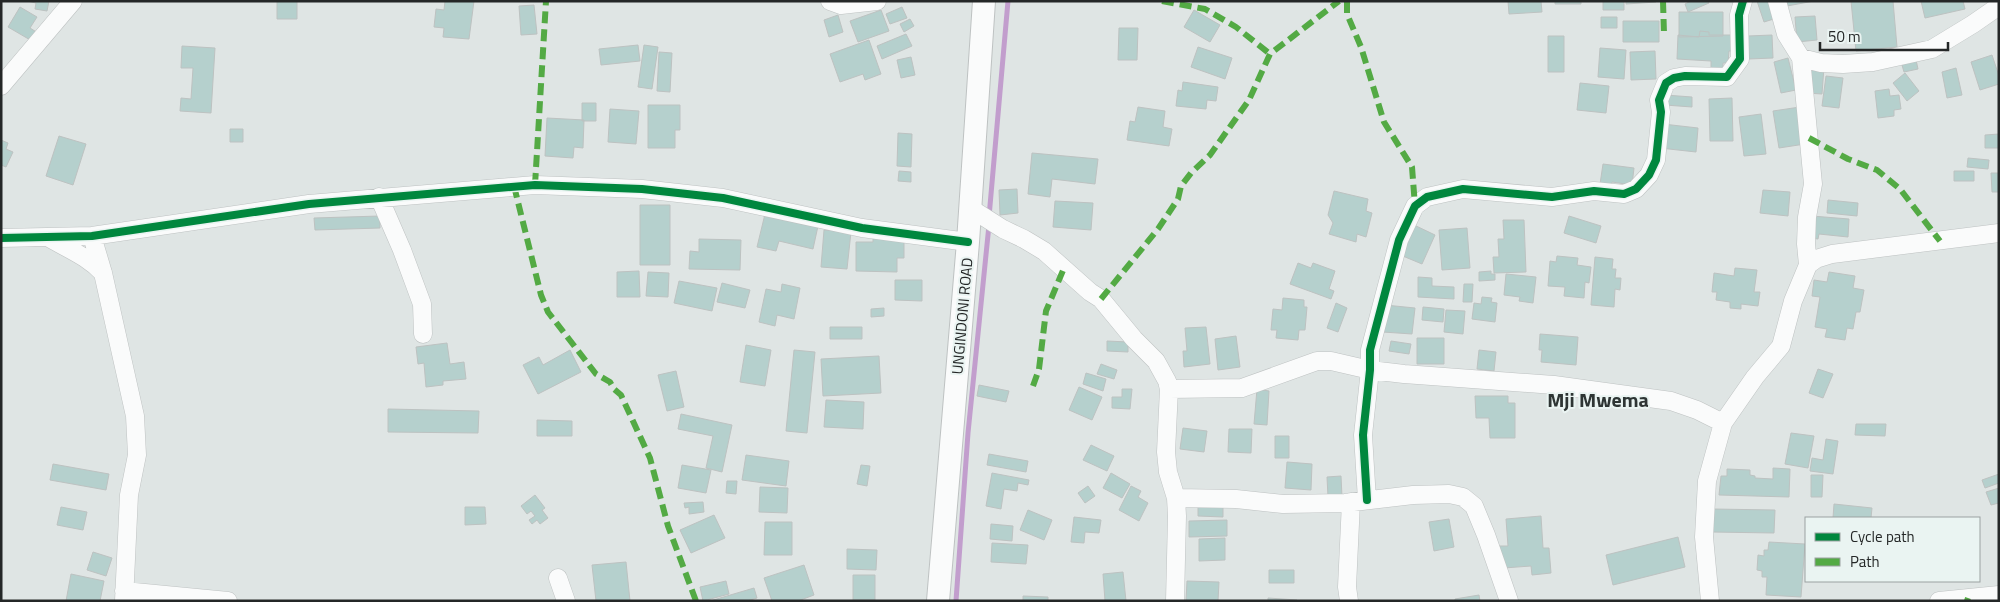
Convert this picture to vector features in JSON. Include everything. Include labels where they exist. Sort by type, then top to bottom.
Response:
[{"type":"main road","name":"UNGINDONI ROAD","points":[[938,601],[968,242],[984,1]]},
{"type":"street","points":[[1,86],[73,1]]},
{"type":"street","points":[[830,1],[841,5],[877,1]]},
{"type":"street","points":[[1349,601],[1348,587],[1359,502],[1370,350],[1399,240],[1415,206],[1427,196],[1463,189],[1552,196],[1594,191],[1624,194],[1636,189],[1649,175],[1656,160],[1661,112],[1660,100],[1666,83],[1674,78],[1685,76],[1727,77],[1740,59],[1739,15],[1743,1]]},
{"type":"street","points":[[1710,601],[1704,537],[1707,481],[1723,423],[1755,377],[1781,346],[1793,301],[1808,265],[1806,244],[1807,217],[1813,184],[1801,58],[1786,34],[1777,1]]},
{"type":"street","points":[[1801,58],[1821,63],[1873,62],[1932,49],[1999,6]]},
{"type":"street","points":[[1,238],[92,236],[261,210],[378,197],[535,185],[642,189],[723,198],[862,228],[968,242]]},
{"type":"street","points":[[378,197],[402,250],[422,304],[423,334]]},
{"type":"street","points":[[970,208],[1002,229],[1024,238],[1044,251],[1090,292],[1101,299],[1156,362],[1167,381],[1169,389],[1166,452],[1168,472],[1176,498],[1177,575],[1175,601]]},
{"type":"street","points":[[1808,265],[1816,259],[1832,254],[1999,233]]},
{"type":"street","points":[[92,236],[103,274],[138,437],[137,455],[129,495],[124,596],[228,601]]},
{"type":"street","points":[[51,238],[90,260],[103,274]]},
{"type":"street","points":[[1169,389],[1242,388],[1317,362],[1331,361],[1370,370],[1554,386],[1671,401],[1698,410],[1723,423]]},
{"type":"street","points":[[1176,498],[1236,499],[1283,504],[1359,502],[1440,494],[1463,496],[1474,506],[1509,601]]},
{"type":"street","points":[[558,578],[566,601]]},
{"type":"street","points":[[1939,601],[1999,594]]},
{"type":"building","points":[[27,1],[49,1],[47,11],[35,9],[36,3]]},
{"type":"building","points":[[277,1],[297,1],[297,19],[277,19]]},
{"type":"building","points":[[445,1],[474,1],[469,39],[443,37],[444,28],[434,27],[436,9],[444,10]]},
{"type":"building","points":[[1508,1],[1541,1],[1542,12],[1509,14]]},
{"type":"building","points":[[1555,1],[1581,1],[1581,4],[1555,4]]},
{"type":"building","points":[[1603,1],[1624,1],[1624,10],[1603,10]]},
{"type":"building","points":[[1626,1],[1656,1],[1656,2],[1626,4]]},
{"type":"building","points":[[1691,1],[1708,1],[1709,3],[1688,12],[1685,4]]},
{"type":"building","points":[[1757,1],[1771,1],[1777,18],[1764,22]]},
{"type":"building","points":[[1787,1],[1814,1],[1787,6]]},
{"type":"building","points":[[1851,1],[1893,1],[1897,47],[1856,51]]},
{"type":"building","points":[[1921,1],[1963,1],[1965,9],[1925,18]]},
{"type":"building","points":[[534,5],[537,34],[521,35],[519,6]]},
{"type":"building","points":[[20,7],[37,17],[30,28],[38,33],[32,41],[8,27]]},
{"type":"building","points":[[902,7],[907,18],[890,24],[886,14]]},
{"type":"building","points":[[881,10],[889,31],[858,42],[850,21]]},
{"type":"building","points":[[1194,10],[1220,25],[1210,42],[1184,27]]},
{"type":"building","points":[[1679,12],[1723,12],[1723,36],[1679,37]]},
{"type":"building","points":[[838,15],[843,32],[829,37],[824,20]]},
{"type":"building","points":[[1815,16],[1817,40],[1797,42],[1795,17]]},
{"type":"building","points":[[1601,17],[1617,17],[1617,28],[1601,28]]},
{"type":"building","points":[[910,19],[914,26],[904,32],[900,24]]},
{"type":"building","points":[[1623,21],[1659,21],[1659,42],[1623,42]]},
{"type":"building","points":[[1119,28],[1138,28],[1137,60],[1118,60]]},
{"type":"building","points":[[1700,31],[1709,32],[1709,35],[1736,35],[1735,51],[1729,51],[1728,63],[1723,63],[1723,69],[1711,68],[1711,61],[1677,59],[1678,35],[1699,37]]},
{"type":"building","points":[[906,34],[912,46],[882,59],[877,46]]},
{"type":"building","points":[[1772,35],[1773,58],[1749,59],[1748,36]]},
{"type":"building","points":[[1548,36],[1564,36],[1564,72],[1548,72]]},
{"type":"building","points":[[869,40],[881,74],[865,80],[863,74],[840,82],[830,54]]},
{"type":"building","points":[[638,45],[640,61],[601,65],[599,49]]},
{"type":"building","points":[[644,45],[658,47],[652,89],[638,87]]},
{"type":"building","points":[[182,46],[215,48],[211,113],[180,111],[181,98],[191,99],[193,68],[181,68]]},
{"type":"building","points":[[1198,47],[1232,58],[1225,79],[1191,67]]},
{"type":"building","points":[[1600,48],[1626,50],[1624,79],[1598,77]]},
{"type":"building","points":[[1655,51],[1656,79],[1631,80],[1630,52]]},
{"type":"building","points":[[659,52],[672,53],[670,92],[657,91]]},
{"type":"building","points":[[1915,55],[1918,69],[1904,72],[1900,58]]},
{"type":"building","points":[[1992,55],[1999,76],[1999,84],[1980,90],[1971,62]]},
{"type":"building","points":[[911,57],[915,75],[901,78],[897,60]]},
{"type":"building","points":[[1788,58],[1796,90],[1781,93],[1774,62]]},
{"type":"building","points":[[1808,66],[1824,67],[1822,94],[1806,93]]},
{"type":"building","points":[[1956,68],[1962,95],[1947,98],[1942,72]]},
{"type":"building","points":[[1905,73],[1919,91],[1907,101],[1893,83]]},
{"type":"building","points":[[1826,76],[1843,78],[1839,108],[1822,106]]},
{"type":"building","points":[[1183,82],[1218,87],[1216,101],[1207,100],[1206,109],[1176,106],[1178,90],[1182,91]]},
{"type":"building","points":[[1580,83],[1609,86],[1606,113],[1577,110]]},
{"type":"building","points":[[1889,89],[1890,96],[1899,95],[1901,109],[1894,110],[1894,116],[1878,118],[1875,91]]},
{"type":"building","points":[[1665,95],[1692,97],[1692,107],[1665,105]]},
{"type":"building","points":[[1732,98],[1733,141],[1710,141],[1709,99]]},
{"type":"building","points":[[582,103],[596,103],[596,121],[582,121]]},
{"type":"building","points":[[648,105],[680,105],[680,130],[675,130],[675,148],[648,148]]},
{"type":"building","points":[[1138,107],[1165,111],[1163,127],[1172,129],[1169,146],[1127,140],[1130,121],[1135,122]]},
{"type":"building","points":[[1800,107],[1805,144],[1779,148],[1773,111]]},
{"type":"building","points":[[610,109],[639,111],[636,144],[608,142]]},
{"type":"building","points":[[1761,114],[1766,154],[1744,156],[1739,117]]},
{"type":"building","points":[[547,118],[584,120],[583,148],[574,147],[573,158],[545,156]]},
{"type":"building","points":[[1663,124],[1698,128],[1696,152],[1660,148]]},
{"type":"building","points":[[230,129],[243,129],[243,142],[230,142]]},
{"type":"building","points":[[898,133],[912,134],[911,167],[897,166]]},
{"type":"building","points":[[1999,134],[1999,148],[1985,148],[1985,135]]},
{"type":"building","points":[[59,136],[86,144],[73,185],[46,176]]},
{"type":"building","points":[[1,140],[8,143],[6,149],[13,152],[6,167],[1,165]]},
{"type":"building","points":[[1032,153],[1098,159],[1095,184],[1052,179],[1050,197],[1028,194]]},
{"type":"building","points":[[1968,158],[1989,160],[1988,169],[1967,167]]},
{"type":"building","points":[[1603,164],[1634,168],[1632,185],[1612,182],[1611,186],[1600,184]]},
{"type":"building","points":[[899,171],[911,172],[911,182],[898,181]]},
{"type":"building","points":[[1954,171],[1974,171],[1974,181],[1954,181]]},
{"type":"building","points":[[1991,173],[1999,173],[1999,192],[1992,192]]},
{"type":"building","points":[[1017,189],[1018,213],[1000,215],[999,190]]},
{"type":"building","points":[[1763,190],[1790,192],[1788,216],[1760,213]]},
{"type":"building","points":[[1334,191],[1368,199],[1366,211],[1372,213],[1366,237],[1357,234],[1356,242],[1329,234],[1333,223],[1328,215]]},
{"type":"building","points":[[1828,200],[1858,203],[1857,216],[1827,213]]},
{"type":"building","points":[[1055,201],[1093,203],[1091,230],[1053,227]]},
{"type":"building","points":[[640,205],[670,205],[670,265],[640,265]]},
{"type":"building","points":[[765,214],[818,226],[813,249],[779,241],[776,251],[757,247]]},
{"type":"building","points":[[380,216],[380,228],[315,230],[314,218]]},
{"type":"building","points":[[1569,216],[1601,226],[1596,243],[1564,233]]},
{"type":"building","points":[[1812,216],[1849,219],[1848,237],[1819,234],[1818,239],[1811,238]]},
{"type":"building","points":[[1503,220],[1524,220],[1526,272],[1494,273],[1493,257],[1499,257],[1498,239],[1504,239]]},
{"type":"building","points":[[1412,224],[1435,235],[1422,264],[1398,254]]},
{"type":"building","points":[[1467,228],[1470,268],[1442,270],[1439,230]]},
{"type":"building","points":[[824,230],[851,232],[847,269],[821,267]]},
{"type":"building","points":[[873,237],[904,237],[904,258],[897,258],[897,272],[856,271],[856,242],[873,242]]},
{"type":"building","points":[[699,239],[741,240],[740,270],[689,269],[690,251],[699,252]]},
{"type":"building","points":[[1557,256],[1578,258],[1577,265],[1591,267],[1589,283],[1585,282],[1584,298],[1564,296],[1565,287],[1548,286],[1550,261],[1556,262]]},
{"type":"building","points":[[1595,257],[1613,259],[1612,269],[1616,269],[1615,278],[1621,278],[1620,290],[1615,289],[1614,307],[1591,305]]},
{"type":"building","points":[[1298,263],[1311,268],[1313,263],[1335,271],[1329,289],[1334,291],[1331,299],[1290,284]]},
{"type":"building","points":[[1735,268],[1757,270],[1754,292],[1760,292],[1758,306],[1741,304],[1741,309],[1730,308],[1730,302],[1716,300],[1717,292],[1712,292],[1714,273],[1734,276]]},
{"type":"building","points":[[639,271],[640,297],[617,297],[617,272]]},
{"type":"building","points":[[1491,271],[1491,274],[1495,274],[1495,280],[1479,281],[1479,272]]},
{"type":"building","points":[[648,272],[669,273],[668,297],[646,296]]},
{"type":"building","points":[[1829,272],[1855,276],[1853,288],[1864,290],[1860,312],[1856,312],[1853,329],[1847,328],[1845,340],[1825,337],[1827,329],[1815,327],[1820,297],[1812,296],[1814,280],[1827,282]]},
{"type":"building","points":[[1506,274],[1536,277],[1533,303],[1519,301],[1520,297],[1504,295]]},
{"type":"building","points":[[1418,277],[1432,278],[1432,286],[1454,287],[1454,299],[1418,297]]},
{"type":"building","points":[[895,280],[922,280],[922,301],[895,300]]},
{"type":"building","points":[[679,281],[717,288],[712,311],[674,303]]},
{"type":"building","points":[[722,283],[750,290],[745,308],[717,302]]},
{"type":"building","points":[[782,284],[800,288],[794,319],[777,315],[775,326],[759,322],[766,289],[781,292]]},
{"type":"building","points":[[1464,284],[1473,284],[1472,302],[1463,302]]},
{"type":"building","points":[[1482,297],[1492,298],[1491,302],[1497,303],[1495,322],[1472,319],[1474,303],[1481,304]]},
{"type":"building","points":[[1283,298],[1304,300],[1304,307],[1307,307],[1305,330],[1299,330],[1298,340],[1276,338],[1277,330],[1271,330],[1273,309],[1282,310]]},
{"type":"building","points":[[1336,303],[1347,308],[1338,332],[1327,328]]},
{"type":"building","points":[[1385,305],[1415,308],[1412,334],[1383,332]]},
{"type":"building","points":[[1423,307],[1444,309],[1443,322],[1422,320]]},
{"type":"building","points":[[884,308],[884,316],[871,317],[871,309]]},
{"type":"building","points":[[1446,310],[1465,311],[1463,334],[1444,332]]},
{"type":"building","points":[[830,327],[862,327],[862,339],[830,339]]},
{"type":"building","points":[[1206,327],[1210,364],[1184,367],[1183,351],[1187,351],[1185,328]]},
{"type":"building","points":[[1540,334],[1578,337],[1576,365],[1541,362],[1542,350],[1539,350]]},
{"type":"building","points":[[1236,336],[1240,367],[1218,370],[1215,339]]},
{"type":"building","points":[[1417,338],[1444,338],[1444,364],[1417,364]]},
{"type":"building","points":[[1107,341],[1128,342],[1128,352],[1107,351]]},
{"type":"building","points":[[1391,341],[1411,344],[1409,354],[1389,351]]},
{"type":"building","points":[[447,343],[450,364],[464,362],[466,379],[443,381],[443,385],[426,387],[424,363],[418,364],[416,347]]},
{"type":"building","points":[[746,345],[771,350],[765,386],[740,382]]},
{"type":"building","points":[[570,350],[581,372],[538,394],[523,365],[539,357],[543,365]]},
{"type":"building","points":[[794,350],[815,352],[807,433],[786,431]]},
{"type":"building","points":[[1479,350],[1496,352],[1494,371],[1477,369]]},
{"type":"building","points":[[879,356],[881,393],[823,396],[821,359]]},
{"type":"building","points":[[1101,364],[1117,370],[1114,379],[1097,374]]},
{"type":"building","points":[[1818,369],[1833,374],[1823,398],[1809,393]]},
{"type":"building","points":[[676,371],[684,407],[667,411],[658,375]]},
{"type":"building","points":[[1086,373],[1106,379],[1103,391],[1083,384]]},
{"type":"building","points":[[979,385],[1009,391],[1006,402],[977,396]]},
{"type":"building","points":[[1079,387],[1102,397],[1092,420],[1069,410]]},
{"type":"building","points":[[1122,389],[1132,389],[1130,409],[1112,408],[1112,397],[1122,397]]},
{"type":"building","points":[[1257,389],[1269,391],[1267,425],[1254,424]]},
{"type":"building","points":[[1475,396],[1508,396],[1508,403],[1515,403],[1515,438],[1490,438],[1489,418],[1476,418]]},
{"type":"building","points":[[826,400],[864,402],[863,429],[824,427]]},
{"type":"building","points":[[388,409],[479,411],[478,433],[388,432]]},
{"type":"building","points":[[681,414],[732,425],[722,472],[706,468],[713,436],[678,429]]},
{"type":"building","points":[[537,420],[572,421],[572,436],[537,436]]},
{"type":"building","points":[[1856,424],[1886,424],[1885,436],[1855,435]]},
{"type":"building","points":[[1183,428],[1207,431],[1204,452],[1180,449]]},
{"type":"building","points":[[1229,429],[1252,429],[1251,453],[1228,452]]},
{"type":"building","points":[[1791,433],[1814,436],[1808,468],[1785,464]]},
{"type":"building","points":[[1275,436],[1289,436],[1289,458],[1275,458]]},
{"type":"building","points":[[1826,439],[1838,441],[1833,474],[1810,471],[1812,458],[1823,460]]},
{"type":"building","points":[[1091,445],[1114,456],[1107,471],[1083,460]]},
{"type":"building","points":[[989,454],[1028,461],[1026,472],[987,465]]},
{"type":"building","points":[[746,455],[789,461],[786,486],[742,480]]},
{"type":"building","points":[[1287,462],[1312,464],[1311,490],[1285,488]]},
{"type":"building","points":[[53,464],[109,474],[106,490],[50,480]]},
{"type":"building","points":[[682,465],[711,470],[706,493],[678,488]]},
{"type":"building","points":[[861,465],[870,466],[867,486],[857,484]]},
{"type":"building","points":[[1773,468],[1790,469],[1789,497],[1719,495],[1721,476],[1727,476],[1727,469],[1750,470],[1750,475],[1755,476],[1755,478],[1773,479]]},
{"type":"building","points":[[992,473],[1029,480],[1028,485],[1018,483],[1017,491],[1004,489],[1001,509],[986,506]]},
{"type":"building","points":[[1111,473],[1130,484],[1122,498],[1103,488]]},
{"type":"building","points":[[1999,474],[1999,483],[1985,488],[1982,480]]},
{"type":"building","points":[[1811,475],[1823,475],[1822,497],[1811,497]]},
{"type":"building","points":[[1341,476],[1342,497],[1328,497],[1327,477]]},
{"type":"building","points":[[727,481],[737,481],[736,494],[726,493]]},
{"type":"building","points":[[1088,486],[1095,496],[1085,503],[1078,493]]},
{"type":"building","points":[[1131,486],[1141,491],[1138,497],[1148,503],[1139,521],[1119,510]]},
{"type":"building","points":[[760,487],[788,488],[787,513],[759,512]]},
{"type":"building","points":[[1999,488],[1999,503],[1991,505],[1986,492]]},
{"type":"building","points":[[535,495],[545,508],[542,510],[548,518],[540,524],[537,520],[532,524],[529,520],[535,516],[531,511],[527,514],[521,506]]},
{"type":"building","points":[[703,502],[704,512],[689,514],[689,507],[685,508],[684,503]]},
{"type":"building","points":[[1198,502],[1223,504],[1223,517],[1198,516]]},
{"type":"building","points":[[1834,504],[1872,508],[1871,517],[1833,517]]},
{"type":"building","points":[[61,507],[87,512],[83,530],[57,525]]},
{"type":"building","points":[[465,507],[485,507],[486,524],[465,525]]},
{"type":"building","points":[[1713,509],[1775,510],[1774,533],[1712,532]]},
{"type":"building","points":[[1028,510],[1052,520],[1044,540],[1020,530]]},
{"type":"building","points":[[714,515],[725,538],[691,553],[680,530]]},
{"type":"building","points":[[1541,516],[1543,548],[1549,548],[1551,573],[1532,575],[1531,566],[1504,568],[1499,546],[1508,546],[1506,519]]},
{"type":"building","points":[[1074,517],[1101,520],[1099,533],[1085,532],[1084,543],[1071,542]]},
{"type":"building","points":[[1449,519],[1454,547],[1434,551],[1429,522]]},
{"type":"building","points":[[1227,520],[1227,536],[1189,537],[1189,521]]},
{"type":"building","points":[[765,522],[792,522],[792,555],[764,555]]},
{"type":"building","points":[[991,524],[1013,526],[1012,541],[990,539]]},
{"type":"building","points":[[1678,537],[1685,567],[1613,585],[1606,555]]},
{"type":"building","points":[[1225,538],[1225,560],[1199,561],[1199,539]]},
{"type":"building","points":[[1769,542],[1805,544],[1801,597],[1766,595],[1767,577],[1762,577],[1762,571],[1757,570],[1758,555],[1764,556],[1764,550],[1768,550]]},
{"type":"building","points":[[992,543],[1028,545],[1026,564],[991,562]]},
{"type":"building","points":[[847,549],[877,550],[876,570],[847,569]]},
{"type":"building","points":[[93,552],[112,558],[106,576],[87,570]]},
{"type":"building","points":[[626,562],[630,601],[596,601],[592,565]]},
{"type":"building","points":[[804,565],[814,595],[798,601],[772,601],[764,578]]},
{"type":"building","points":[[1269,570],[1294,570],[1294,583],[1269,583]]},
{"type":"building","points":[[1123,572],[1126,601],[1105,601],[1103,574]]},
{"type":"building","points":[[71,574],[104,581],[100,601],[66,601]]},
{"type":"building","points":[[853,575],[875,575],[875,600],[853,600]]},
{"type":"building","points":[[726,581],[729,594],[703,601],[700,587]]},
{"type":"building","points":[[1187,581],[1219,582],[1218,601],[1186,601]]},
{"type":"building","points":[[754,588],[757,598],[747,601],[710,601]]},
{"type":"building","points":[[1479,595],[1480,601],[1455,601],[1455,599]]},
{"type":"building","points":[[1023,596],[1048,597],[1048,601],[1023,601]]},
{"type":"building","points":[[1268,598],[1297,600],[1297,601],[1268,601]]},
{"type":"waterway","points":[[989,217],[1008,1]]},
{"type":"waterway","points":[[956,601],[968,433],[989,225]]},
{"type":"marked path","points":[[535,185],[546,1]]},
{"type":"marked path","points":[[1162,1],[1205,9],[1236,27],[1270,54]]},
{"type":"marked path","points":[[1101,299],[1158,229],[1178,199],[1181,186],[1191,173],[1210,155],[1249,100],[1270,54],[1339,1]]},
{"type":"marked path","points":[[1347,1],[1347,14],[1361,47],[1384,122],[1412,167],[1415,206]]},
{"type":"marked path","points":[[1663,1],[1664,34]]},
{"type":"marked path","points":[[1809,138],[1848,159],[1877,170],[1900,189],[1940,241]]},
{"type":"marked path","points":[[514,186],[541,295],[548,312],[596,374],[610,382],[621,395],[650,458],[668,526],[696,601]]},
{"type":"marked path","points":[[1033,386],[1039,369],[1046,311],[1064,268]]},
{"type":"cycle path","points":[[1367,500],[1363,435],[1370,370],[1370,350],[1399,240],[1415,206],[1427,197],[1463,189],[1552,197],[1594,191],[1624,194],[1636,189],[1649,175],[1656,160],[1661,112],[1659,100],[1666,83],[1674,78],[1685,76],[1727,77],[1740,59],[1739,15],[1743,1]]},
{"type":"cycle path","points":[[1,238],[92,236],[309,204],[535,185],[642,189],[723,198],[862,228],[968,242]]},
{"type":"district","name":"Mji Mwema","points":[[1598,399]]}]
